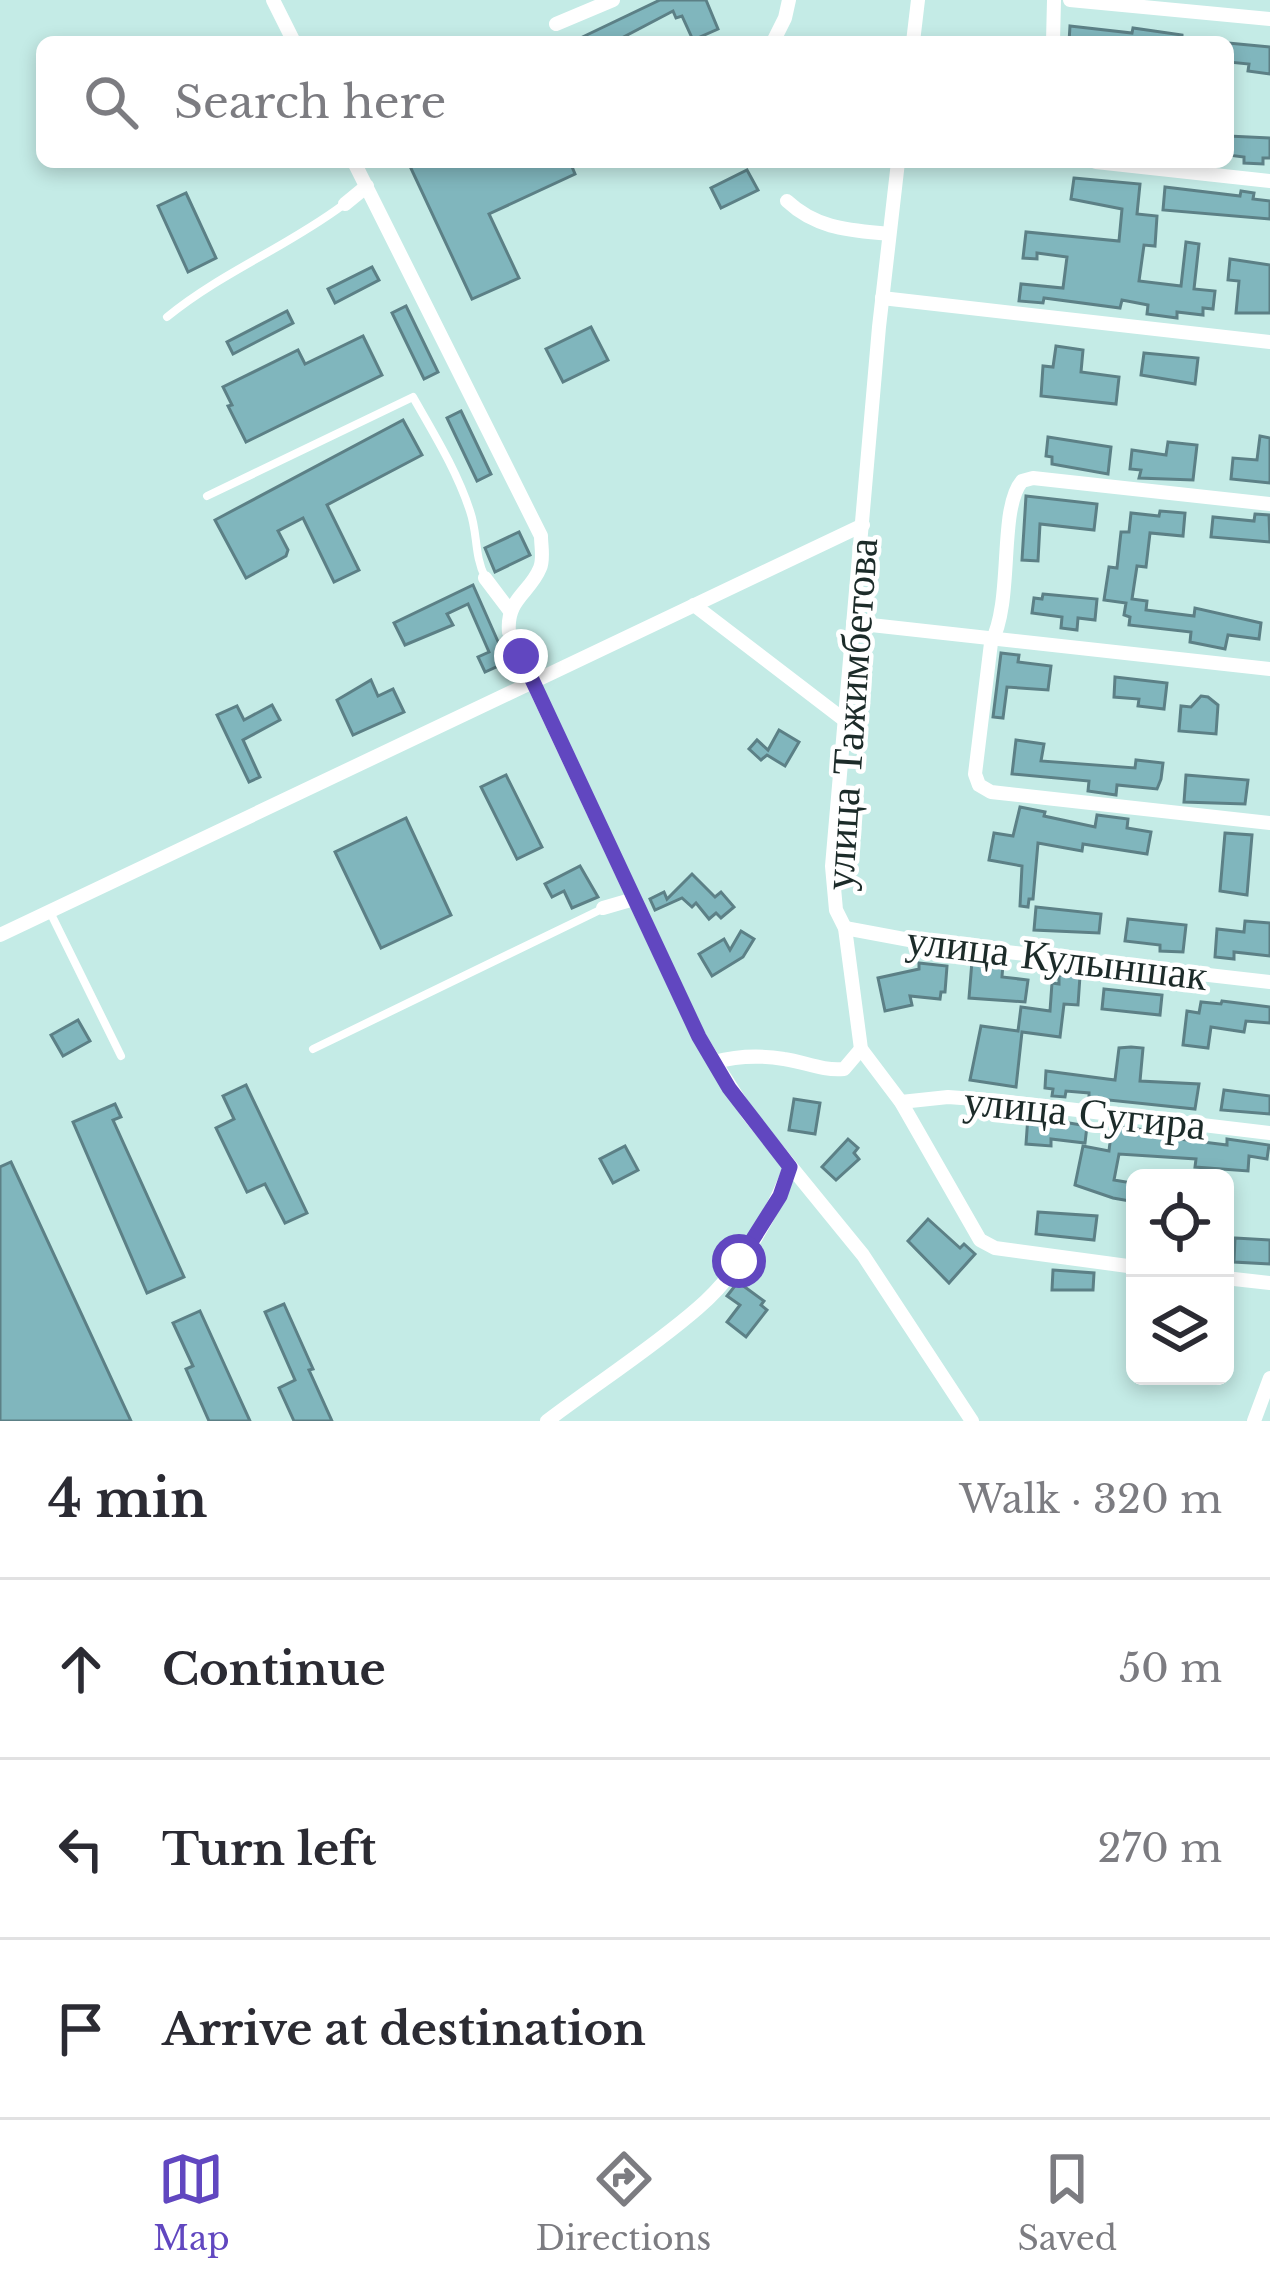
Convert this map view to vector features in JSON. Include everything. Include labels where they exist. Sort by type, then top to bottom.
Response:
[{"type":"street","points":[[273,0],[291,36]]},
{"type":"street","points":[[556,24],[613,0]]},
{"type":"street","points":[[776,36],[789,0]]},
{"type":"street","points":[[914,36],[918,0]]},
{"type":"street","points":[[1053,36],[1054,0]]},
{"type":"street","points":[[1070,0],[1270,19]]},
{"type":"street","points":[[357,168],[541,536],[541,567],[510,611],[509,632],[713,1062],[748,1114],[863,1255],[972,1421]]},
{"type":"street","name":"улица Тажимбетова","points":[[897,168],[843,719],[832,887],[845,928],[861,1049],[901,1102],[975,1233],[995,1248],[1126,1266]]},
{"type":"street","points":[[1151,168],[1270,181]]},
{"type":"street","points":[[345,204],[367,186]]},
{"type":"street","points":[[787,201],[840,230],[889,234]]},
{"type":"street","points":[[882,298],[1270,342]]},
{"type":"street","points":[[1270,504],[1034,478],[1022,481],[1013,493],[1008,572],[975,774],[984,789],[1270,823]]},
{"type":"street","points":[[0,935],[863,525]]},
{"type":"street","points":[[485,578],[510,611]]},
{"type":"street","points":[[694,605],[843,719]]},
{"type":"street","points":[[853,623],[1270,669]]},
{"type":"street","points":[[603,908],[634,899]]},
{"type":"street","name":"улица Кулыншак","points":[[845,928],[920,942],[1270,982]]},
{"type":"street","points":[[713,1062],[734,1056],[758,1057],[844,1069],[861,1049]]},
{"type":"street","name":"улица Сугира","points":[[901,1102],[949,1096],[1270,1133]]},
{"type":"street","points":[[547,1421],[702,1306],[739,1261],[780,1196],[790,1167]]},
{"type":"street","points":[[1234,1279],[1270,1283]]},
{"type":"street","points":[[1254,1421],[1270,1378]]},
{"type":"lane","points":[[167,317],[242,263],[312,229],[345,204]]},
{"type":"lane","points":[[207,496],[413,397],[470,508],[477,535],[476,559],[485,578]]},
{"type":"lane","points":[[313,1049],[603,908]]},
{"type":"lane","points":[[49,910],[121,1056]]},
{"type":"building","points":[[660,0],[706,0],[718,29],[691,36],[682,16],[676,18],[673,11],[625,36],[585,36]]},
{"type":"building","points":[[1070,26],[1182,35],[1182,36],[1069,36]]},
{"type":"building","points":[[1234,44],[1270,47],[1270,74],[1248,71],[1249,64],[1234,63]]},
{"type":"building","points":[[1234,136],[1270,138],[1270,158],[1263,158],[1263,164],[1244,163],[1244,157],[1234,156]]},
{"type":"building","points":[[411,168],[572,168],[575,174],[489,214],[519,278],[472,299]]},
{"type":"building","points":[[747,170],[758,190],[721,208],[711,188]]},
{"type":"building","points":[[1074,178],[1140,184],[1137,214],[1157,216],[1155,246],[1144,245],[1139,281],[1181,286],[1186,242],[1199,244],[1194,289],[1215,291],[1213,309],[1203,308],[1203,315],[1177,312],[1177,318],[1147,314],[1148,305],[1122,300],[1120,308],[1044,298],[1043,303],[1019,301],[1021,284],[1063,288],[1067,257],[1037,253],[1037,259],[1023,258],[1026,232],[1119,241],[1122,209],[1071,199]]},
{"type":"building","points":[[1165,187],[1240,196],[1241,191],[1254,193],[1253,199],[1270,201],[1270,219],[1163,210]]},
{"type":"building","points":[[186,193],[216,258],[188,272],[158,206]]},
{"type":"building","points":[[1230,259],[1270,265],[1270,313],[1236,313],[1239,281],[1228,280]]},
{"type":"building","points":[[372,267],[379,280],[335,303],[328,289]]},
{"type":"building","points":[[406,306],[438,372],[424,379],[392,313]]},
{"type":"building","points":[[287,311],[293,323],[233,354],[227,342]]},
{"type":"building","points":[[591,327],[608,360],[563,382],[546,349]]},
{"type":"building","points":[[363,336],[382,375],[246,442],[223,387],[298,350],[305,364]]},
{"type":"building","points":[[1056,346],[1083,350],[1081,372],[1119,377],[1116,404],[1041,396],[1043,366],[1053,367]]},
{"type":"building","points":[[1144,353],[1198,358],[1195,384],[1141,375]]},
{"type":"building","points":[[461,411],[491,474],[477,481],[447,418]]},
{"type":"building","points":[[403,420],[422,455],[327,505],[359,570],[334,582],[303,518],[278,531],[288,550],[286,556],[246,578],[215,520]]},
{"type":"building","points":[[1260,436],[1270,438],[1270,483],[1231,479],[1233,458],[1257,460]]},
{"type":"building","points":[[1048,437],[1111,447],[1108,474],[1052,464],[1052,457],[1046,456]]},
{"type":"building","points":[[1168,442],[1197,445],[1193,480],[1139,478],[1141,470],[1130,469],[1132,450],[1166,455]]},
{"type":"building","points":[[1026,496],[1097,504],[1094,530],[1040,524],[1038,561],[1022,560]]},
{"type":"building","points":[[1160,511],[1185,513],[1183,536],[1150,533],[1146,567],[1137,566],[1132,599],[1147,601],[1146,610],[1194,616],[1195,608],[1261,623],[1259,639],[1228,635],[1225,649],[1190,642],[1191,632],[1129,625],[1130,617],[1124,615],[1126,603],[1104,600],[1109,567],[1117,568],[1121,532],[1129,532],[1131,513],[1159,516]]},
{"type":"building","points":[[1255,514],[1269,515],[1270,542],[1211,537],[1213,517],[1254,521]]},
{"type":"building","points":[[519,532],[530,555],[495,572],[485,548]]},
{"type":"building","points":[[473,585],[507,662],[485,672],[478,657],[489,652],[468,604],[447,614],[453,625],[405,645],[394,623]]},
{"type":"building","points":[[1043,594],[1097,599],[1095,620],[1078,618],[1077,630],[1061,628],[1062,617],[1032,613],[1034,598],[1042,599]]},
{"type":"building","points":[[1001,653],[1019,655],[1018,662],[1051,666],[1048,690],[1007,687],[1003,718],[993,717]]},
{"type":"building","points":[[1115,677],[1167,683],[1164,709],[1138,706],[1139,699],[1114,697]]},
{"type":"building","points":[[371,680],[378,696],[393,689],[404,712],[353,735],[337,700]]},
{"type":"building","points":[[1201,696],[1218,705],[1216,734],[1179,731],[1181,706],[1191,707]]},
{"type":"building","points":[[272,705],[280,720],[243,740],[260,777],[249,782],[217,715],[237,706],[244,720]]},
{"type":"building","points":[[779,730],[799,742],[785,766],[767,755],[761,760],[749,749],[757,740],[768,750]]},
{"type":"building","points":[[1016,740],[1044,744],[1041,761],[1135,768],[1136,760],[1163,763],[1161,779],[1157,789],[1117,785],[1116,795],[1088,791],[1089,781],[1012,774]]},
{"type":"building","points":[[506,775],[542,847],[517,859],[481,787]]},
{"type":"building","points":[[1186,775],[1248,780],[1245,804],[1184,802]]},
{"type":"building","points":[[1020,807],[1095,827],[1097,815],[1128,819],[1127,828],[1151,832],[1147,854],[1038,843],[1033,899],[1028,907],[1020,906],[1022,866],[989,860],[994,833],[1013,836]]},
{"type":"building","points":[[406,818],[451,915],[381,948],[335,852]]},
{"type":"building","points":[[1225,833],[1252,835],[1247,895],[1220,891]]},
{"type":"building","points":[[580,866],[598,897],[572,908],[564,891],[552,897],[545,884]]},
{"type":"building","points":[[692,874],[715,897],[721,892],[734,907],[721,918],[716,913],[709,919],[696,903],[692,907],[682,898],[655,910],[650,899],[664,892],[667,899]]},
{"type":"building","points":[[1036,907],[1101,914],[1099,933],[1034,930]]},
{"type":"building","points":[[1128,919],[1186,925],[1183,952],[1125,941]]},
{"type":"building","points":[[1245,921],[1270,923],[1270,956],[1234,952],[1234,959],[1215,957],[1217,929],[1244,932]]},
{"type":"building","points":[[741,931],[754,939],[743,957],[712,976],[699,954],[724,939],[730,950]]},
{"type":"building","points":[[972,961],[1003,964],[1002,977],[1028,980],[1025,1002],[969,998]]},
{"type":"building","points":[[919,963],[947,966],[945,992],[940,999],[910,996],[912,1005],[885,1011],[878,978],[919,969]]},
{"type":"building","points":[[1059,975],[1080,976],[1078,1005],[1064,1004],[1060,1037],[1022,1032],[1016,1087],[970,1080],[981,1026],[1018,1031],[1021,1007],[1050,1011],[1052,983],[1059,984]]},
{"type":"building","points":[[1104,989],[1162,995],[1160,1015],[1102,1009]]},
{"type":"building","points":[[1201,1002],[1270,1007],[1270,1023],[1246,1021],[1244,1032],[1211,1027],[1208,1048],[1183,1045],[1187,1011],[1199,1013]]},
{"type":"building","points":[[78,1020],[90,1041],[63,1056],[51,1035]]},
{"type":"building","points":[[1119,1048],[1143,1048],[1140,1081],[1199,1084],[1195,1109],[1089,1098],[1089,1093],[1066,1091],[1065,1097],[1052,1096],[1053,1089],[1045,1088],[1046,1071],[1115,1080]]},
{"type":"building","points":[[246,1085],[307,1213],[285,1223],[265,1184],[247,1192],[216,1128],[234,1119],[223,1096]]},
{"type":"building","points":[[1224,1090],[1270,1096],[1270,1114],[1221,1110]]},
{"type":"building","points":[[794,1099],[820,1103],[815,1134],[789,1130]]},
{"type":"building","points":[[115,1104],[121,1117],[113,1120],[184,1277],[147,1293],[73,1122]]},
{"type":"building","points":[[1028,1116],[1087,1126],[1085,1143],[1051,1139],[1051,1146],[1026,1144]]},
{"type":"building","points":[[1112,1126],[1227,1145],[1227,1139],[1269,1145],[1267,1159],[1249,1156],[1248,1171],[1195,1167],[1196,1159],[1119,1154],[1114,1180],[1126,1182],[1126,1200],[1075,1185],[1083,1146],[1109,1151]]},
{"type":"building","points":[[848,1139],[858,1148],[854,1153],[859,1159],[836,1180],[822,1167]]},
{"type":"building","points":[[625,1146],[638,1170],[613,1183],[600,1159]]},
{"type":"building","points":[[11,1162],[131,1421],[0,1421],[0,1167]]},
{"type":"building","points":[[1038,1212],[1097,1216],[1094,1240],[1036,1234]]},
{"type":"building","points":[[928,1219],[960,1248],[964,1244],[975,1254],[949,1283],[908,1241]]},
{"type":"building","points":[[1235,1238],[1270,1240],[1270,1264],[1234,1262]]},
{"type":"building","points":[[1053,1270],[1094,1273],[1093,1290],[1052,1290]]},
{"type":"building","points":[[738,1282],[764,1301],[761,1305],[767,1310],[746,1337],[727,1322],[740,1305],[727,1296]]},
{"type":"building","points":[[284,1304],[332,1421],[294,1421],[279,1388],[295,1380],[265,1312]]},
{"type":"building","points":[[200,1311],[250,1421],[209,1421],[186,1369],[193,1366],[173,1323]]},
{"type":"route","points":[[521,656],[699,1037],[729,1088],[790,1167],[780,1196],[739,1261]]}]
